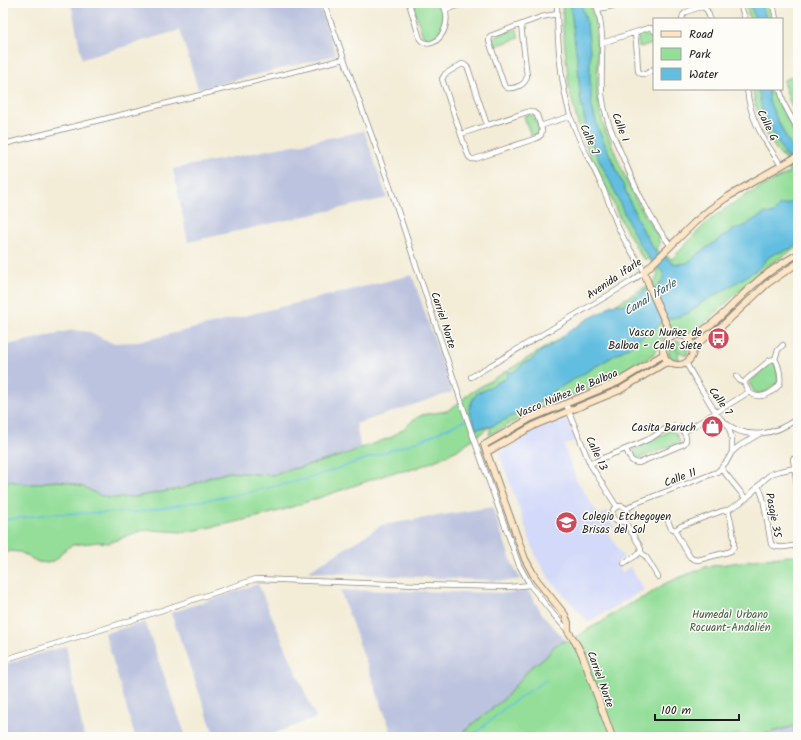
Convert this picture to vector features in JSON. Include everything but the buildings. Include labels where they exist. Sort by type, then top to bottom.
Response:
[{"type":"street","name":"Carriel Norte","points":[[324,3],[389,184],[470,431],[519,565],[530,585],[568,631],[582,654],[612,737]]},
{"type":"street","points":[[409,3],[420,39],[425,43],[435,41],[443,32],[446,23],[446,10],[442,3]]},
{"type":"street","points":[[446,10],[466,3]]},
{"type":"street","name":"Calle J","points":[[557,3],[564,88],[571,116],[582,145],[603,189],[619,229],[643,267],[644,272]]},
{"type":"street","name":"Calle I","points":[[596,3],[601,25],[602,92],[605,112],[609,125],[645,207],[671,246]]},
{"type":"street","points":[[598,9],[628,3]]},
{"type":"street","points":[[740,3],[744,18]]},
{"type":"street","points":[[773,3],[776,18]]},
{"type":"street","points":[[682,18],[685,14],[702,7],[707,10],[710,18]]},
{"type":"street","points":[[521,24],[527,80],[522,85],[507,88],[504,85],[489,37],[492,34],[543,16],[557,14]]},
{"type":"street","points":[[602,43],[650,28],[653,30]]},
{"type":"street","points":[[635,33],[638,71],[640,74],[644,74],[653,70]]},
{"type":"street","points":[[4,144],[344,58]]},
{"type":"street","points":[[461,134],[530,111],[535,113],[542,132],[539,137],[471,159],[468,156],[442,79],[446,74],[462,64],[468,68],[487,125]]},
{"type":"street","name":"Calle G","points":[[747,90],[754,119],[765,142],[783,164]]},
{"type":"street","points":[[780,90],[784,104],[798,130]]},
{"type":"street","points":[[540,126],[571,116]]},
{"type":"street","name":"Avenida Ifarle","points":[[471,377],[625,285],[644,272],[702,216],[717,204],[798,156]]},
{"type":"street","points":[[688,339],[702,331],[719,318],[763,276],[798,254]]},
{"type":"street","points":[[692,346],[723,325],[768,283],[798,263]]},
{"type":"street","points":[[644,272],[672,337]]},
{"type":"street","points":[[676,336],[681,336],[688,339],[693,351],[689,360],[686,363],[677,365],[669,362],[663,349],[668,340],[676,336]]},
{"type":"street","points":[[775,359],[778,350],[783,345]]},
{"type":"street","name":"Vasco Núñez de Balboa","points":[[478,450],[531,418],[618,382],[664,354]]},
{"type":"street","points":[[744,383],[770,360],[775,359]]},
{"type":"street","points":[[736,376],[744,383],[749,392],[756,396],[764,396],[779,385],[780,378],[778,363],[775,359]]},
{"type":"street","name":"Vasco Núñez de Balboa","points":[[488,452],[529,428],[620,390],[663,364],[669,362]]},
{"type":"street","name":"Calle 7","points":[[686,363],[716,412],[728,425],[743,432],[758,434],[779,430],[786,427],[798,418]]},
{"type":"street","points":[[684,432],[749,392]]},
{"type":"street","name":"Calle 13","points":[[566,404],[590,464],[617,507]]},
{"type":"street","points":[[728,425],[732,439],[732,452]]},
{"type":"street","points":[[590,464],[651,438],[672,426],[679,427],[684,432],[687,439],[684,444],[638,463],[632,461],[626,449]]},
{"type":"street","name":"Calle 11","points":[[627,509],[636,503],[712,474],[721,468],[732,452],[758,434]]},
{"type":"street","name":"Carriel Norte","points":[[484,445],[488,452],[525,559],[536,579],[565,615],[568,623],[568,631]]},
{"type":"street","points":[[793,459],[798,491]]},
{"type":"street","points":[[721,468],[746,499]]},
{"type":"street","points":[[676,530],[681,526],[728,510],[746,499],[771,474],[795,468]]},
{"type":"street","name":"Pasaje 35","points":[[758,486],[762,495],[771,544],[777,548],[798,546]]},
{"type":"street","points":[[617,507],[624,507],[627,509],[629,516],[625,522],[618,523],[614,520],[612,515],[613,510],[617,507]]},
{"type":"street","points":[[668,521],[671,528],[676,530],[677,535],[690,557],[693,560],[698,560],[730,552],[733,548],[732,527],[728,510]]},
{"type":"street","points":[[625,522],[640,546],[640,551],[646,557],[658,577]]},
{"type":"street","points":[[624,563],[638,555],[640,551]]},
{"type":"street","points":[[3,660],[132,620],[256,579],[417,585],[510,587],[530,585]]},
{"type":"shaded area","points":[[71,3],[319,3],[336,55],[198,89],[180,30],[82,59]]},
{"type":"shaded area","points":[[364,131],[387,198],[188,242],[173,169]]},
{"type":"shaded area","points":[[412,275],[452,392],[356,424],[361,450],[350,451],[332,459],[280,474],[270,475],[229,472],[208,478],[189,487],[135,497],[104,498],[86,488],[67,482],[57,481],[26,484],[3,480],[3,346],[73,330],[90,332],[112,343],[138,342]]},
{"type":"shaded area","name":"Colegio Etchegoyen Brisas del Sol","points":[[564,420],[568,421],[576,440],[564,446],[576,479],[599,516],[608,511],[608,517],[615,526],[607,531],[624,558],[616,563],[622,572],[630,567],[644,590],[588,622],[552,582],[537,559],[499,453],[533,432]]},
{"type":"shaded area","points":[[492,507],[513,566],[520,579],[507,581],[308,572],[382,525]]},
{"type":"shaded area","points":[[258,584],[316,718],[264,737],[215,737],[171,613]]},
{"type":"shaded area","points":[[340,590],[512,593],[528,591],[543,615],[568,643],[531,667],[505,698],[457,737],[393,737]]},
{"type":"shaded area","points":[[145,622],[186,737],[135,737],[105,633]]},
{"type":"shaded area","points":[[66,646],[84,737],[3,737],[3,665]]},
{"type":"shaded area","points":[[798,725],[798,737],[728,737],[737,734],[757,736]]},
{"type":"green space","points":[[412,3],[439,4],[443,11],[444,18],[439,33],[436,37],[428,39],[423,36]]},
{"type":"green space","points":[[562,3],[589,3],[595,21],[598,60],[597,97],[603,124],[631,191],[657,235],[660,244],[656,249],[672,259],[701,228],[720,212],[749,194],[789,173],[783,156],[781,156],[762,124],[756,107],[753,90],[774,90],[779,103],[798,141],[798,147],[795,149],[798,154],[798,247],[764,268],[705,323],[687,333],[678,330],[673,331],[661,340],[654,354],[618,377],[535,410],[489,435],[491,426],[457,450],[419,467],[391,473],[286,509],[236,522],[182,532],[151,530],[140,531],[109,543],[99,542],[72,545],[63,551],[57,559],[48,563],[38,562],[20,552],[9,551],[3,555],[3,480],[26,484],[57,481],[67,482],[109,498],[135,497],[184,488],[208,478],[229,472],[270,475],[334,458],[392,437],[413,420],[422,415],[447,411],[463,400],[467,395],[654,281],[658,275],[656,268],[648,258],[646,260],[642,257],[618,215],[579,128],[569,88]]},
{"type":"green space","points":[[745,3],[768,3],[771,18],[750,18]]},
{"type":"green space","points":[[517,29],[519,38],[493,47],[492,38]]},
{"type":"green space","points":[[647,31],[651,32],[653,44],[639,47],[637,34]]},
{"type":"green space","points":[[798,73],[798,119],[789,100],[783,81]]},
{"type":"green space","points":[[530,114],[533,116],[539,129],[537,134],[531,136],[524,116]]},
{"type":"green space","points":[[676,341],[682,342],[687,348],[686,356],[678,351],[679,360],[674,359],[669,353],[670,345],[677,350]]},
{"type":"green space","points":[[772,362],[775,362],[779,381],[767,391],[755,393],[749,383]]},
{"type":"green space","points":[[669,431],[675,432],[680,442],[636,459],[633,450]]},
{"type":"green space","name":"Humedal Urbano Rocuant-Andalién","points":[[798,555],[798,725],[757,736],[737,734],[728,737],[457,737],[505,698],[531,667],[546,657],[554,646],[565,641],[570,642],[615,612],[648,595],[666,583],[706,567]]},
{"type":"water","name":"Canal Ifarle","points":[[570,3],[581,3],[587,24],[590,51],[592,107],[598,129],[636,216],[650,243],[656,251],[673,263],[687,263],[734,229],[746,225],[765,213],[774,213],[779,205],[785,205],[795,199],[798,194],[798,243],[790,249],[769,257],[758,269],[704,301],[689,313],[660,323],[655,329],[629,347],[554,391],[542,401],[492,426],[476,429],[469,409],[477,393],[505,379],[508,372],[513,372],[524,363],[530,361],[541,351],[549,347],[571,330],[604,311],[611,305],[622,305],[644,291],[658,286],[664,277],[663,273],[650,259],[638,242],[597,156],[587,131],[580,97],[578,65]]},
{"type":"water","points":[[750,3],[762,3],[766,18],[755,18]]},
{"type":"water","points":[[758,90],[769,90],[769,101],[798,161],[798,179],[767,123],[762,110]]},
{"type":"waterway","points":[[3,520],[51,514],[138,512],[240,494],[307,479],[424,439],[472,417]]},
{"type":"waterway","points":[[471,737],[506,707],[546,680]]},
{"type":"place","name":"Vasco Nuñez de Balboa - Calle Siete","points":[[718,338]]},
{"type":"place","name":"Casita Baruch","points":[[712,427]]},
{"type":"place","name":"Colegio Etchegoyen Brisas del Sol","points":[[567,522]]}]
